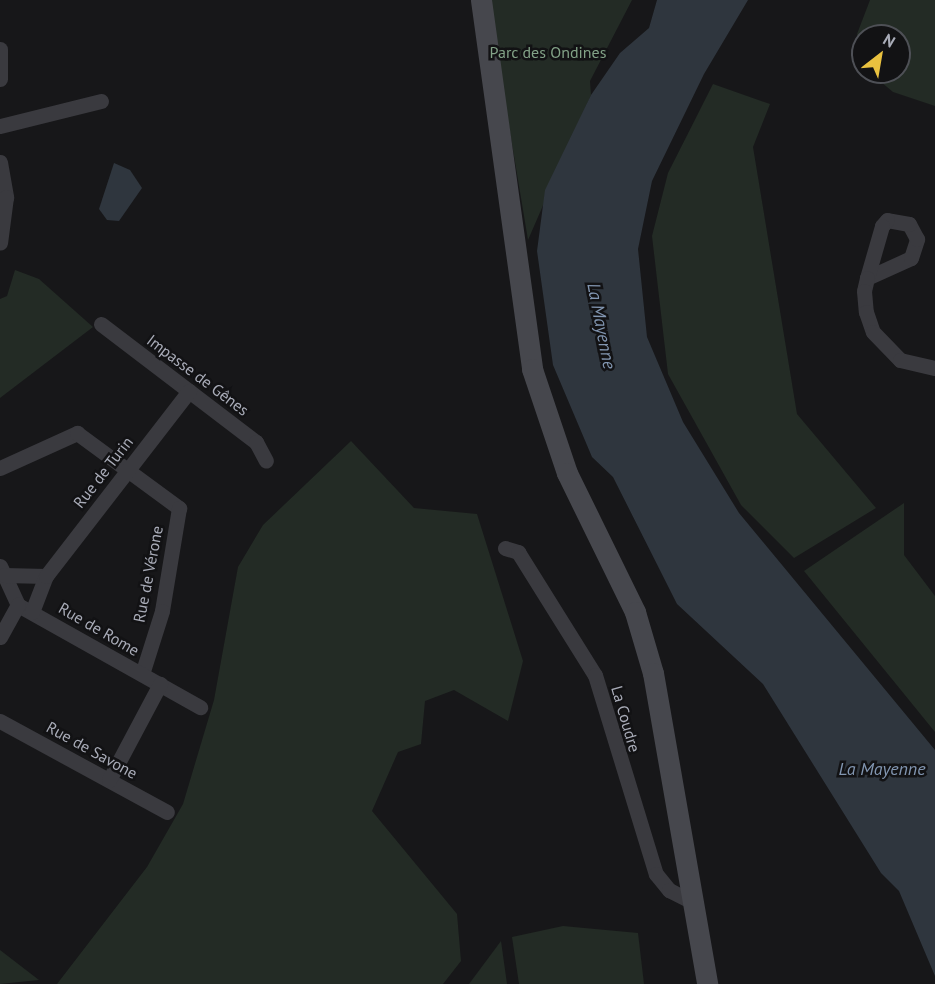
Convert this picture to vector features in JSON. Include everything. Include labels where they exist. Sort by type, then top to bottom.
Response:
[{"type":"street","points":[[481,0],[532,369],[567,472],[635,612],[653,673],[696,904],[707,984]]},
{"type":"street","points":[[0,49],[0,79]]},
{"type":"street","points":[[0,126],[101,101]]},
{"type":"street","points":[[0,162],[6,197],[0,243]]},
{"type":"street","points":[[867,278],[866,312],[873,332],[900,360],[935,368]]},
{"type":"street","name":"Impasse de Gênes","points":[[101,324],[256,442],[266,461]]},
{"type":"street","name":"Rue de Turin","points":[[0,637],[25,608],[46,576],[189,391]]},
{"type":"street","points":[[0,468],[77,433],[128,468]]},
{"type":"street","name":"Rue de Vérone","points":[[128,468],[179,508],[162,611],[142,674]]},
{"type":"street","name":"La Coudre","points":[[505,548],[518,552],[595,675],[656,874],[669,890],[696,904]]},
{"type":"street","points":[[2,571],[46,576]]},
{"type":"street","points":[[2,571],[25,608]]},
{"type":"street","name":"Rue de Rome","points":[[25,608],[200,706]]},
{"type":"street","points":[[109,780],[160,684]]},
{"type":"street","name":"Rue de Savone","points":[[0,721],[168,812]]},
{"type":"green space","name":"Parc des Ondines","points":[[488,0],[632,0],[590,81],[591,95],[528,240]]},
{"type":"green space","points":[[870,0],[935,0],[935,106],[893,92],[883,84],[911,84],[911,24],[861,24]]},
{"type":"green space","points":[[713,84],[770,104],[753,147],[797,414],[876,508],[794,558],[741,505],[668,374],[652,236],[668,173]]},
{"type":"green space","points":[[15,270],[39,279],[93,327],[0,398],[0,299],[7,296]]},
{"type":"green space","points":[[351,441],[414,508],[477,514],[523,661],[508,721],[454,690],[425,701],[421,744],[398,752],[372,811],[457,914],[461,961],[443,984],[57,984],[147,867],[183,804],[214,700],[238,567],[263,525]]},
{"type":"green space","points":[[904,503],[904,555],[935,596],[935,732],[804,571]]},
{"type":"green space","points":[[563,926],[638,933],[644,984],[519,984],[512,937]]},
{"type":"green space","points":[[501,941],[507,984],[469,984]]},
{"type":"green space","points":[[0,950],[39,980],[0,984]]},
{"type":"water","name":"La Mayenne","points":[[657,0],[748,0],[704,74],[652,181],[638,249],[647,337],[683,422],[739,513],[935,750],[935,976],[899,891],[881,873],[763,684],[677,604],[613,477],[592,457],[553,365],[537,251],[545,190],[591,95],[620,53],[649,28]]},
{"type":"water","points":[[114,163],[130,170],[142,188],[119,221],[107,220],[99,209]]}]
